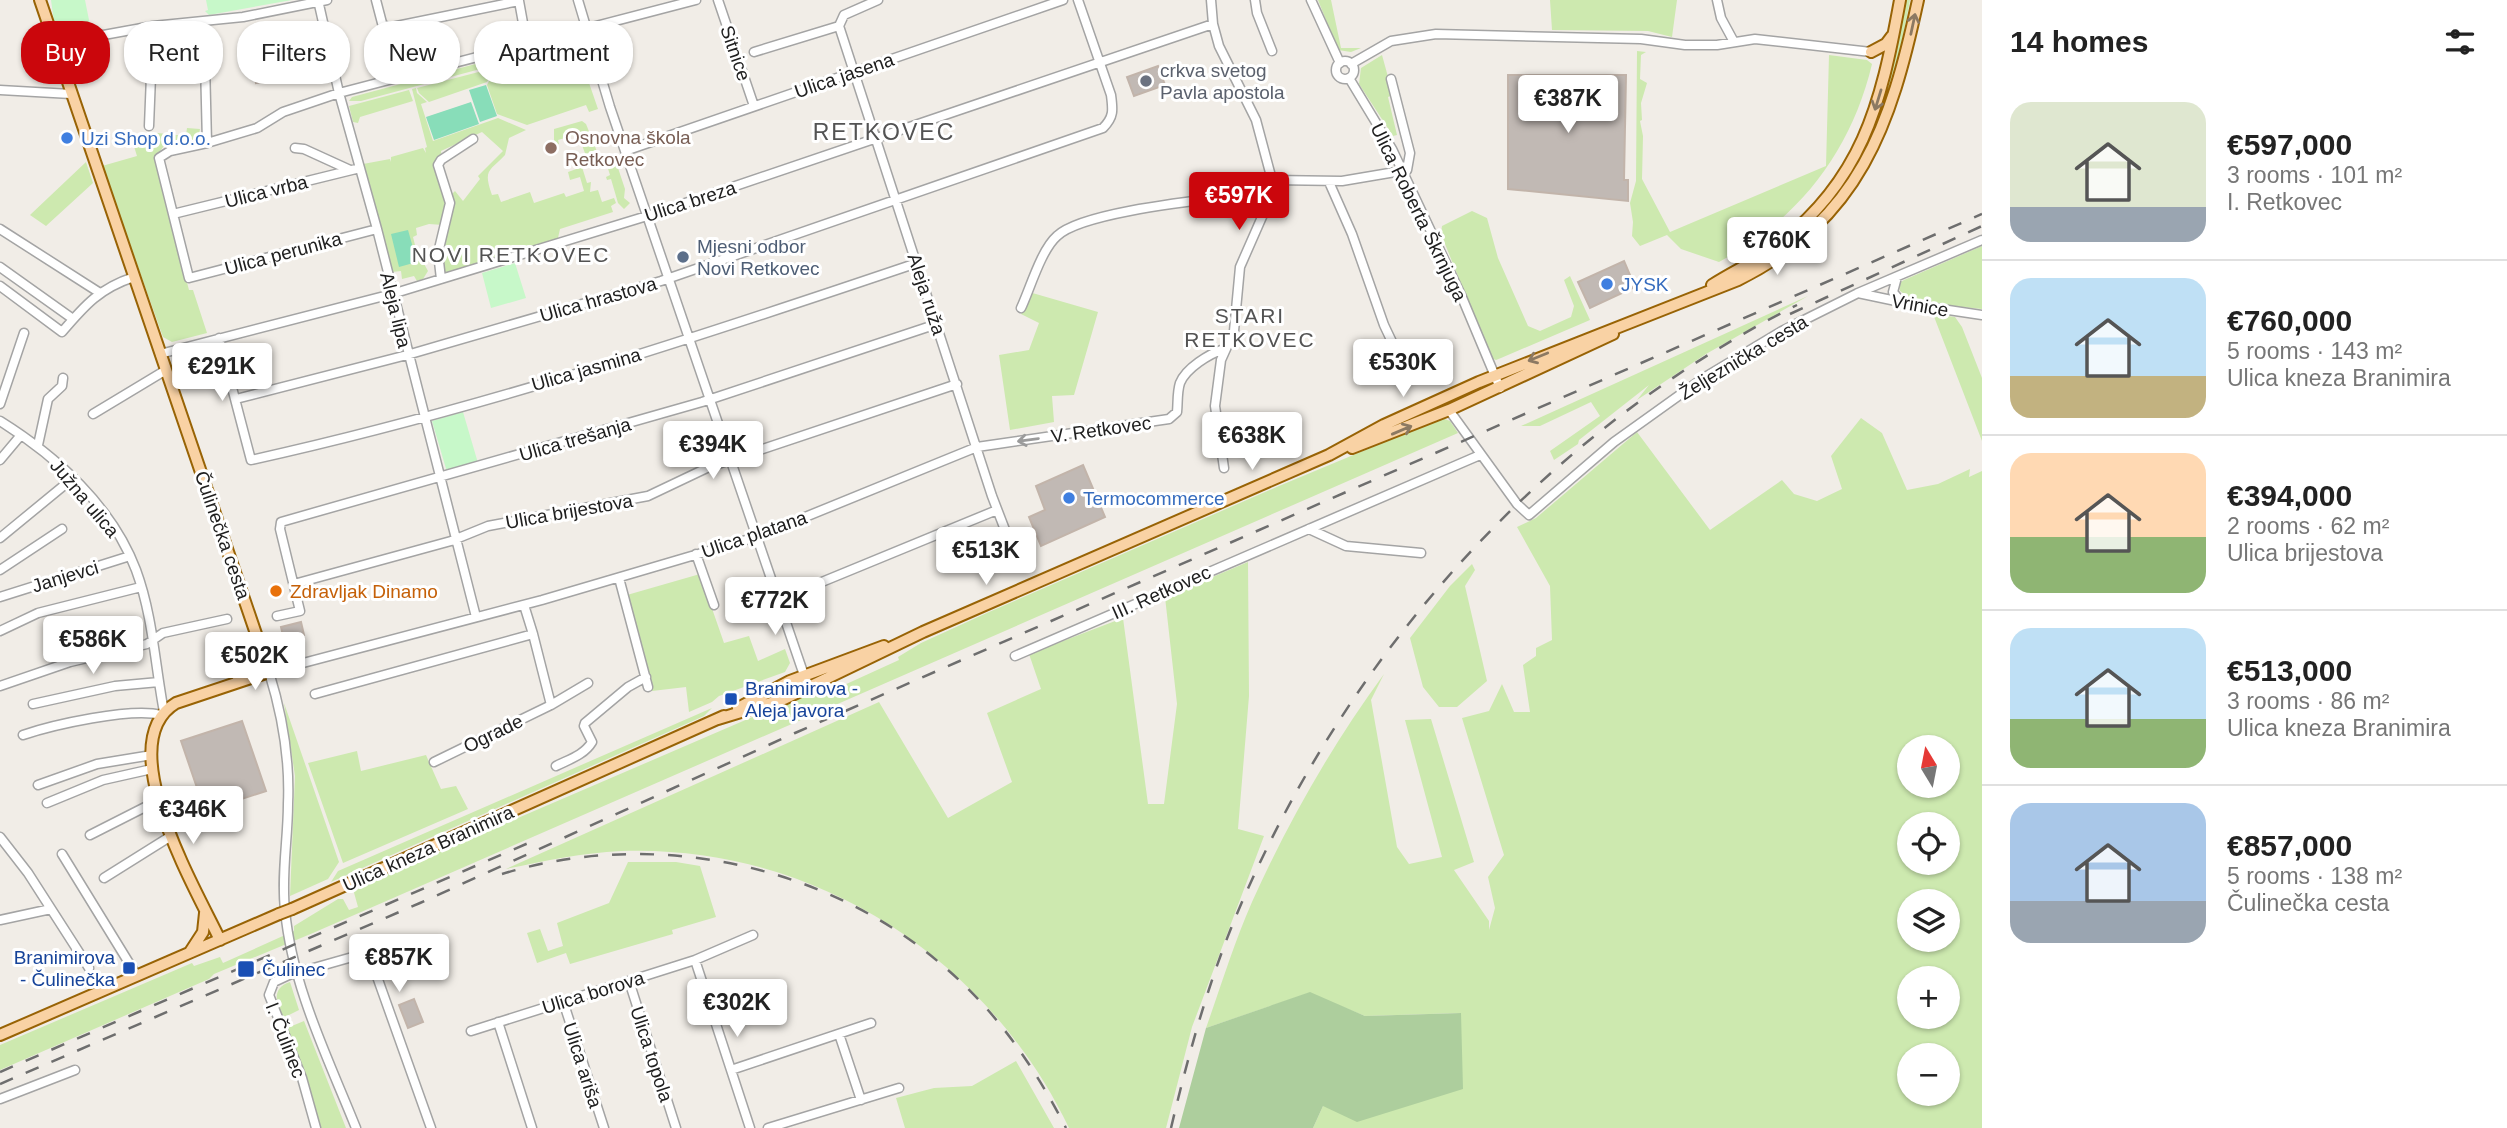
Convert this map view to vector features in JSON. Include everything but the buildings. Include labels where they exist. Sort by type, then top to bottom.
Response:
[{"type":"main road","name":"Čulinečka cesta","points":[[40,0],[47,21]]},
{"type":"main road","name":"Ulica kneza Branimira","points":[[1702,293],[1783,241],[1813,213],[1852,163],[1868,131],[1886,74],[1900,0]]},
{"type":"main road","name":"Ulica kneza Branimira","points":[[718,719],[784,699],[923,632],[1329,455],[1384,425],[1494,375],[1738,281],[1786,252],[1819,223],[1858,176],[1878,139],[1892,104],[1918,0]]},
{"type":"main road","points":[[1886,74],[1882,61],[1871,52],[1886,44],[1894,34]]},
{"type":"main road","name":"Čulinečka cesta","points":[[68,84],[269,672]]},
{"type":"main road","name":"Ulica kneza Branimira","points":[[1329,455],[1379,439],[1500,388],[1590,346],[1625,326]]},
{"type":"main road","name":"Ulica kneza Branimira","points":[[0,1035],[292,909],[718,719],[804,676],[923,632]]},
{"type":"main road","points":[[233,683],[250,668],[256,634]]},
{"type":"main road","points":[[162,714],[184,699],[269,672]]},
{"type":"main road","name":"Južna ulica","points":[[162,714],[156,726],[152,755],[157,801],[220,940]]},
{"type":"main road","points":[[188,954],[205,926],[205,907]]},
{"type":"street","points":[[376,0],[382,23],[387,27],[519,1],[523,21]]},
{"type":"street","points":[[578,0],[583,21]]},
{"type":"street","points":[[618,21],[696,0]]},
{"type":"street","name":"Sitnice","points":[[718,0],[754,106]]},
{"type":"street","points":[[754,52],[839,26],[844,15],[878,0]]},
{"type":"street","name":"Ulica jasena","points":[[625,151],[1063,0]]},
{"type":"street","points":[[1078,0],[1100,63]]},
{"type":"street","points":[[1211,0],[1213,24],[1227,63],[1256,120],[1272,180],[1271,191],[1240,267],[1234,331],[1224,349],[1215,406],[1224,468]]},
{"type":"street","points":[[1255,0],[1257,13],[1272,51]]},
{"type":"street","points":[[1311,0],[1340,63]]},
{"type":"street","points":[[1717,0],[1721,18],[1734,42]]},
{"type":"street","points":[[215,21],[321,1]]},
{"type":"street","name":"Aleja lipa","points":[[321,1],[339,93],[377,229],[476,617]]},
{"type":"street","name":"Ulica breza","points":[[160,354],[392,294],[647,216],[1213,24]]},
{"type":"street","name":"Aleja ruža","points":[[839,26],[997,510],[1017,561]]},
{"type":"street","points":[[1340,63],[1351,64],[1391,41],[1422,35],[1619,38],[1685,45],[1748,39],[1871,52]]},
{"type":"street","points":[[173,215],[160,167],[162,155],[257,128],[283,112],[339,93],[474,59]]},
{"type":"street","name":"Ulica hrastova","points":[[236,400],[407,355],[669,278],[1089,135],[1111,121],[1113,111],[1111,95],[1100,63]]},
{"type":"street","points":[[1340,63],[1336,70],[1338,75],[1349,78],[1353,71],[1351,64]]},
{"type":"street","name":"Ulica Roberta Škrnjuga","points":[[1349,78],[1387,139],[1461,295],[1500,388]]},
{"type":"street","points":[[1272,180],[1329,182],[1401,172],[1410,167],[1410,153],[1391,79]]},
{"type":"street","points":[[149,126],[151,84]]},
{"type":"street","points":[[206,84],[207,143]]},
{"type":"street","points":[[603,84],[808,688]]},
{"type":"street","points":[[0,90],[71,94]]},
{"type":"street","points":[[441,279],[438,253],[450,203],[438,165],[473,139]]},
{"type":"street","points":[[295,148],[304,149],[350,170]]},
{"type":"street","name":"Ulica vrba","points":[[173,215],[360,168]]},
{"type":"street","points":[[1329,182],[1352,234],[1384,325],[1394,344],[1419,378]]},
{"type":"street","points":[[1021,308],[1049,245],[1068,228],[1096,218],[1271,191]]},
{"type":"street","name":"Ulica perunika","points":[[173,215],[189,278],[377,229]]},
{"type":"street","points":[[0,229],[100,293]]},
{"type":"street","name":"Željeznička cesta","points":[[1480,455],[1524,513],[1529,515],[1588,461],[1702,379],[1782,331],[1858,293],[1982,240]]},
{"type":"street","name":"Ulica jasmina","points":[[236,400],[251,460],[423,416],[690,338],[917,263]]},
{"type":"street","points":[[0,267],[73,319]]},
{"type":"street","points":[[1898,276],[1893,292],[1901,302]]},
{"type":"street","points":[[0,286],[62,332],[100,293],[113,284],[134,277]]},
{"type":"street","name":"Vrinice","points":[[1858,293],[1982,315]]},
{"type":"street","name":"Ulica trešanja","points":[[294,584],[280,529],[281,522],[710,399],[937,324]]},
{"type":"street","points":[[0,404],[24,333]]},
{"type":"street","points":[[219,338],[236,400]]},
{"type":"street","name":"V. Retkovec","points":[[977,447],[1169,419],[1178,412],[1180,385],[1187,373],[1209,356],[1224,349]]},
{"type":"street","points":[[93,414],[166,370]]},
{"type":"street","points":[[38,445],[48,399],[62,386],[63,378]]},
{"type":"street","name":"Ulica brijestova","points":[[294,584],[457,538],[488,526],[648,496],[699,471],[957,384]]},
{"type":"street","points":[[1449,410],[1480,455]]},
{"type":"street","name":"Južna ulica","points":[[0,421],[38,445],[72,478],[97,506],[130,556],[141,587],[153,640],[162,714]]},
{"type":"street","points":[[0,460],[20,435]]},
{"type":"street","name":"Ulica platana","points":[[269,672],[619,578],[756,537],[977,447]]},
{"type":"street","name":"III. Retkovec","points":[[1015,656],[1480,455]]},
{"type":"street","points":[[0,538],[72,478]]},
{"type":"street","points":[[778,600],[997,510]]},
{"type":"street","points":[[0,570],[62,529]]},
{"type":"street","points":[[1309,529],[1346,546],[1421,553]]},
{"type":"street","points":[[696,554],[715,605]]},
{"type":"street","name":"Janjevci","points":[[0,597],[130,556]]},
{"type":"street","points":[[619,578],[648,687]]},
{"type":"street","points":[[277,616],[300,611],[294,584]]},
{"type":"street","points":[[0,631],[38,613],[141,587]]},
{"type":"street","points":[[524,604],[551,705]]},
{"type":"street","points":[[0,686],[70,662],[153,640],[163,634],[227,620]]},
{"type":"street","points":[[315,694],[533,634]]},
{"type":"street","points":[[269,672],[282,726],[288,770],[284,892],[288,933],[305,999],[356,1128]]},
{"type":"street","points":[[556,766],[584,752],[590,746],[592,742],[585,723],[628,687],[646,677]]},
{"type":"street","points":[[33,704],[93,690],[159,682]]},
{"type":"street","name":"Ograde","points":[[434,762],[551,705],[588,683]]},
{"type":"street","points":[[23,735],[104,718],[148,712],[162,714]]},
{"type":"street","points":[[38,785],[89,766],[152,755]]},
{"type":"street","points":[[47,803],[103,780],[152,769]]},
{"type":"street","points":[[90,835],[157,801]]},
{"type":"street","points":[[104,877],[172,836]]},
{"type":"street","points":[[0,837],[89,968]]},
{"type":"street","points":[[62,854],[137,976]]},
{"type":"street","points":[[0,920],[51,909]]},
{"type":"street","name":"Ulica borova","points":[[471,1031],[695,960],[753,935]]},
{"type":"street","name":"I. Čulinec","points":[[316,1128],[302,1078],[269,995],[274,982],[289,975],[362,954],[370,957],[431,1128]]},
{"type":"street","points":[[695,960],[750,1128]]},
{"type":"street","name":"Ulica topola","points":[[629,981],[676,1128]]},
{"type":"street","name":"Ulica ariša","points":[[563,1002],[604,1128]]},
{"type":"street","points":[[498,1022],[532,1128]]},
{"type":"street","points":[[731,1070],[871,1023]]},
{"type":"street","points":[[839,1034],[861,1100]]},
{"type":"street","points":[[0,1099],[75,1070]]},
{"type":"street","points":[[768,1128],[899,1088]]},
{"type":"green space","points":[[51,0],[85,0],[89,21],[54,21]]},
{"type":"green space","points":[[206,0],[292,0],[209,15],[205,11],[208,10]]},
{"type":"green space","points":[[1318,0],[1331,0],[1341,48],[1361,48],[1351,52],[1338,50]]},
{"type":"green space","points":[[1550,0],[1677,0],[1672,37],[1648,31],[1552,30]]},
{"type":"green space","points":[[1905,0],[1910,0],[1903,35],[1886,102],[1874,134],[1859,165],[1840,194],[1788,242],[1847,174],[1866,146],[1888,85]]},
{"type":"green space","points":[[1637,51],[1646,52],[1641,55],[1640,79],[1647,83],[1641,103],[1640,121],[1643,136],[1642,179],[1670,232],[1826,166],[1829,55],[1867,60],[1872,64],[1863,96],[1850,126],[1818,180],[1774,225],[1719,262],[1681,249],[1667,235],[1640,246],[1632,236],[1630,203],[1636,181]]},
{"type":"green space","points":[[1382,55],[1393,95],[1388,97],[1397,135],[1393,136],[1359,84],[1361,68]]},
{"type":"green space","points":[[474,64],[474,71],[460,74],[460,68]]},
{"type":"green space","points":[[474,73],[474,84],[481,84],[429,102],[417,88],[432,84],[460,84],[460,77]]},
{"type":"green space","points":[[401,84],[424,84],[361,101],[349,101],[352,97]]},
{"type":"green space","points":[[589,84],[598,109],[589,112],[586,105],[527,125],[497,114],[487,85]]},
{"type":"green space","points":[[486,85],[497,116],[480,122],[469,90]]},
{"type":"green space","points":[[416,88],[417,93],[427,102],[421,104],[433,141],[498,118],[526,130],[509,138],[505,155],[489,172],[492,195],[498,194],[501,202],[530,192],[534,203],[564,193],[566,197],[584,191],[580,177],[570,180],[568,172],[582,167],[587,183],[591,182],[590,192],[598,190],[602,202],[614,198],[616,203],[611,206],[613,212],[560,229],[558,238],[552,242],[444,274],[441,265],[442,245],[452,194],[455,191],[463,201],[480,179],[478,176],[503,151],[482,132],[441,151],[448,202],[443,225],[429,224],[416,228],[417,235],[413,237],[416,249],[428,271],[423,279],[417,281],[414,276],[402,279],[401,271],[392,272],[363,164],[390,159],[391,162],[391,157],[423,148],[426,153],[427,147],[412,89]]},
{"type":"green space","points":[[409,90],[413,101],[360,117],[358,123],[353,122],[349,106]]},
{"type":"green space","points":[[471,102],[479,124],[434,140],[426,117]]},
{"type":"green space","points":[[582,121],[586,124],[598,154],[565,164],[586,156],[578,134],[558,140],[559,144],[547,148],[546,145],[554,142],[554,129]]},
{"type":"green space","points":[[187,128],[200,129],[198,138],[177,145],[174,140],[169,139],[158,154],[156,164],[189,290],[193,290],[207,333],[172,342],[163,337],[102,166],[137,156],[132,140],[148,138],[148,132],[186,136]]},
{"type":"green space","points":[[614,156],[625,189],[624,198],[630,203],[624,209],[618,203],[611,179],[607,180],[606,177],[610,175],[605,159]]},
{"type":"green space","points":[[86,162],[93,183],[46,226],[30,215]]},
{"type":"green space","points":[[1472,211],[1487,218],[1498,258],[1528,326],[1540,331],[1571,317],[1574,306],[1564,280],[1570,276],[1590,320],[1496,360],[1491,358],[1441,234],[1442,226]]},
{"type":"green space","points":[[408,230],[417,262],[399,267],[391,234]]},
{"type":"green space","points":[[1982,246],[1982,309],[1928,303],[1900,291],[1899,283],[1904,280]]},
{"type":"green space","points":[[515,263],[526,298],[491,308],[482,273]]},
{"type":"green space","points":[[1029,292],[1098,312],[1074,395],[1052,396],[1054,422],[1010,430],[999,355],[1029,350],[1039,323],[1021,314]]},
{"type":"green space","points":[[1808,296],[1706,354],[1637,400],[1649,385],[1579,440],[1578,444],[1554,460],[1550,451],[1600,416],[1591,402],[1540,426],[1521,426]]},
{"type":"green space","points":[[1933,314],[1955,317],[1962,327],[1982,378],[1982,441]]},
{"type":"green space","points":[[463,412],[478,463],[447,472],[432,421]]},
{"type":"green space","points":[[1442,418],[1450,421],[1458,433],[214,974],[209,979],[0,1070],[0,1045],[192,963],[194,966],[220,957],[223,963],[294,931],[294,926],[338,899],[343,899],[349,910],[358,907],[353,889],[827,685],[831,691],[899,660],[898,657],[921,643],[989,612]]},
{"type":"green space","points":[[1861,418],[1882,433],[1907,490],[1938,484],[1970,469],[1969,477],[1982,471],[1982,1128],[1313,1128],[1323,1106],[1461,1013],[1365,1016],[1309,993],[1206,1028],[1245,917],[1280,843],[1329,756],[1384,674],[1371,700],[1397,847],[1409,864],[1442,857],[1405,720],[1431,719],[1474,862],[1454,870],[1489,921],[1489,930],[1495,908],[1488,877],[1504,855],[1462,718],[1489,711],[1502,684],[1514,712],[1530,712],[1523,665],[1536,656],[1536,648],[1552,640],[1550,586],[1517,527],[1536,518],[1637,432],[1710,530],[1782,480],[1794,494],[1817,501],[1842,489],[1831,456]]},
{"type":"green space","points":[[1248,562],[1249,696],[1238,829],[1264,836],[1192,1027],[1166,1128],[1069,1128],[1034,1067],[992,1012],[942,964],[887,923],[826,891],[761,867],[692,854],[606,852],[506,869],[879,702],[948,818],[1012,782],[987,713],[1041,689],[1029,654],[1123,618],[1148,804],[1164,804],[1177,704],[1165,597]]},
{"type":"green space","points":[[1472,564],[1475,570],[1465,586],[1487,681],[1457,707],[1439,707],[1423,687],[1410,638],[1450,586]]},
{"type":"green space","points":[[700,574],[724,643],[749,636],[758,661],[785,649],[790,663],[785,672],[719,696],[689,712],[686,687],[652,691],[627,595]]},
{"type":"green space","points":[[284,703],[339,862],[328,879],[290,896],[295,776]]},
{"type":"green space","points":[[712,708],[704,716],[331,882],[338,871]]},
{"type":"green space","points":[[357,751],[361,771],[426,755],[441,789],[456,786],[468,809],[343,863],[308,763]]},
{"type":"green space","points":[[628,862],[676,862],[700,866],[716,917],[672,930],[673,934],[570,964],[566,953],[537,963],[527,933],[540,929],[548,951],[563,946],[557,923],[609,903]]},
{"type":"green space","points":[[290,982],[299,1010],[283,1018],[277,997],[280,988]]},
{"type":"green space","points":[[1310,992],[1365,1016],[1461,1013],[1463,1089],[1357,1122],[1323,1106],[1313,1128],[1179,1128],[1206,1028]]},
{"type":"green space","points":[[304,1021],[346,1128],[319,1128],[287,1028]]},
{"type":"green space","points":[[1016,1061],[1054,1128],[905,1128],[896,1098],[934,1088],[972,1086]]},
{"type":"railway","points":[[0,1084],[420,903],[795,733],[1982,214]]},
{"type":"railway","points":[[1790,314],[1982,226]]},
{"type":"railway","points":[[1171,1128],[1203,1009],[1246,893],[1291,801],[1344,713],[1404,629],[1471,551],[1544,479],[1623,414],[1707,356],[1797,305]]},
{"type":"railway","points":[[0,1072],[533,841]]},
{"type":"railway","points":[[502,874],[559,861],[617,854],[675,856],[733,864],[790,879],[844,901],[894,929],[961,981],[1012,1040],[1041,1083],[1066,1128]]},
{"type":"place","name":"crkva svetog Pavla apostola","points":[[1146,81]]},
{"type":"place","name":"Uzi Shop d.o.o.","points":[[67,138]]},
{"type":"place","name":"Osnovna škola Retkovec","points":[[551,148]]},
{"type":"place","name":"Mjesni odbor Novi Retkovec","points":[[683,257]]},
{"type":"place","name":"JYSK","points":[[1607,284]]},
{"type":"place","name":"Termocommerce","points":[[1069,498]]},
{"type":"place","name":"Zdravljak Dinamo","points":[[276,591]]},
{"type":"place","name":"Branimirova - Aleja javora","points":[[731,699]]},
{"type":"place","name":"Branimirova - Čulinečka","points":[[129,968]]},
{"type":"place","name":"Čulinec","points":[[246,969]]},
{"type":"district","name":"RETKOVEC","points":[[884,132]]},
{"type":"district","name":"NOVI RETKOVEC","points":[[511,255]]},
{"type":"district","name":"STARI RETKOVEC","points":[[1250,328]]}]
